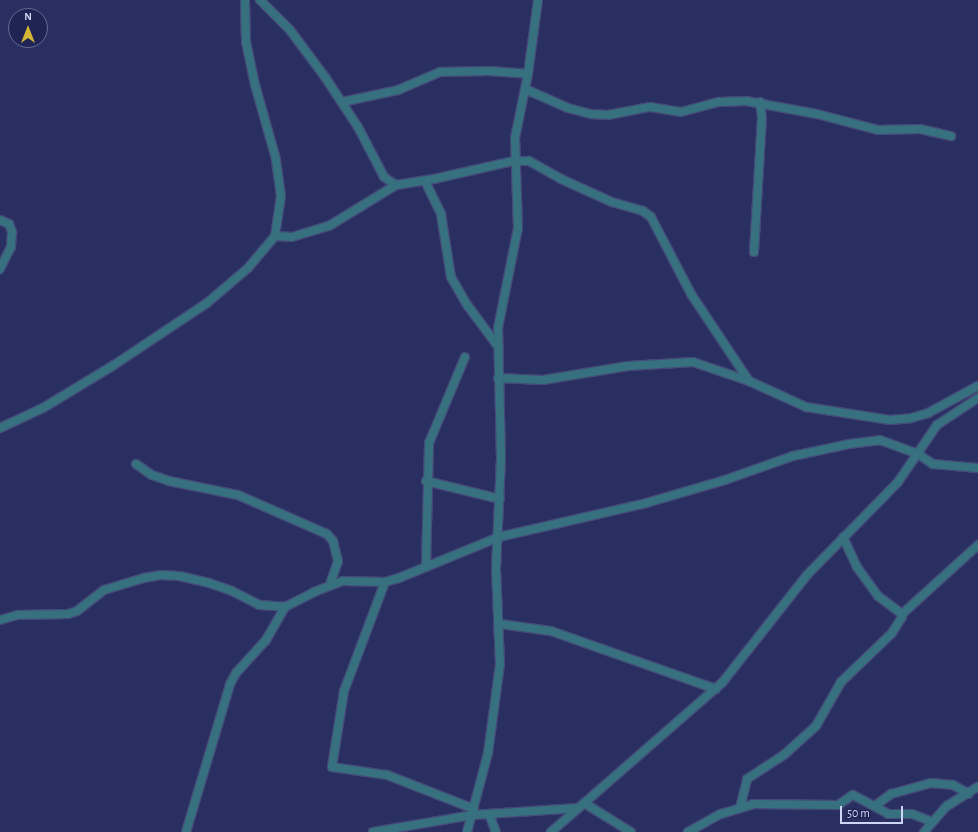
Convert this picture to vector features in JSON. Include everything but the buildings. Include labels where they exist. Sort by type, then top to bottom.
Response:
[{"type":"street","points":[[0,428],[49,405],[114,365],[207,303],[248,268],[275,236],[281,196],[277,166],[246,42],[245,0]]},
{"type":"street","points":[[260,0],[290,30],[342,102],[384,177],[396,185]]},
{"type":"street","points":[[467,832],[488,753],[496,704],[501,651],[496,569],[500,499],[497,345],[500,310],[518,228],[514,161],[518,121],[528,74],[538,0]]},
{"type":"street","points":[[342,102],[398,90],[440,72],[489,71],[528,74]]},
{"type":"street","points":[[525,89],[568,108],[599,115],[650,107],[681,112],[732,101],[760,102],[843,119],[878,130],[920,128],[951,136]]},
{"type":"street","points":[[754,252],[762,118],[760,102]]},
{"type":"street","points":[[275,236],[292,237],[329,226],[396,185],[425,181],[514,161],[535,164],[561,179],[612,202],[643,211],[650,217],[658,228],[684,284],[749,381]]},
{"type":"street","points":[[425,181],[442,214],[451,277],[468,306],[497,345]]},
{"type":"street","points":[[0,220],[9,224],[12,240],[0,269]]},
{"type":"street","points":[[426,567],[426,481],[430,439],[465,357]]},
{"type":"street","points":[[498,378],[543,380],[628,366],[682,362],[704,365],[749,381],[806,407],[890,420],[911,418],[928,413],[978,386]]},
{"type":"street","points":[[551,832],[716,689],[748,653],[798,586],[843,537],[898,482],[937,425],[978,398]]},
{"type":"street","points":[[186,832],[230,684],[236,673],[266,640],[285,608],[330,584],[356,580],[384,582],[426,567],[499,537],[661,499],[725,480],[793,456],[822,449],[880,440],[918,454],[933,464],[978,468]]},
{"type":"street","points":[[136,464],[152,475],[169,481],[238,495],[326,534],[333,541],[338,561],[330,584]]},
{"type":"street","points":[[426,481],[500,499]]},
{"type":"street","points":[[843,537],[857,567],[878,596],[902,614]]},
{"type":"street","points":[[740,808],[747,779],[785,754],[816,726],[841,682],[892,633],[902,614],[978,545]]},
{"type":"street","points":[[0,620],[18,615],[68,614],[77,611],[104,590],[144,578],[161,575],[179,576],[208,583],[232,591],[259,605],[285,608]]},
{"type":"street","points":[[384,582],[344,691],[332,767],[387,775],[473,812],[489,814],[581,805],[631,832]]},
{"type":"street","points":[[500,624],[558,633],[716,689]]},
{"type":"street","points":[[875,806],[891,794],[931,783],[948,784],[969,794]]},
{"type":"street","points":[[924,832],[952,802],[969,794],[978,786]]},
{"type":"street","points":[[688,832],[721,814],[740,808],[759,804],[838,805],[853,795],[888,814],[912,814],[933,822]]},
{"type":"street","points":[[373,832],[473,812]]},
{"type":"street","points":[[489,814],[496,832]]}]
